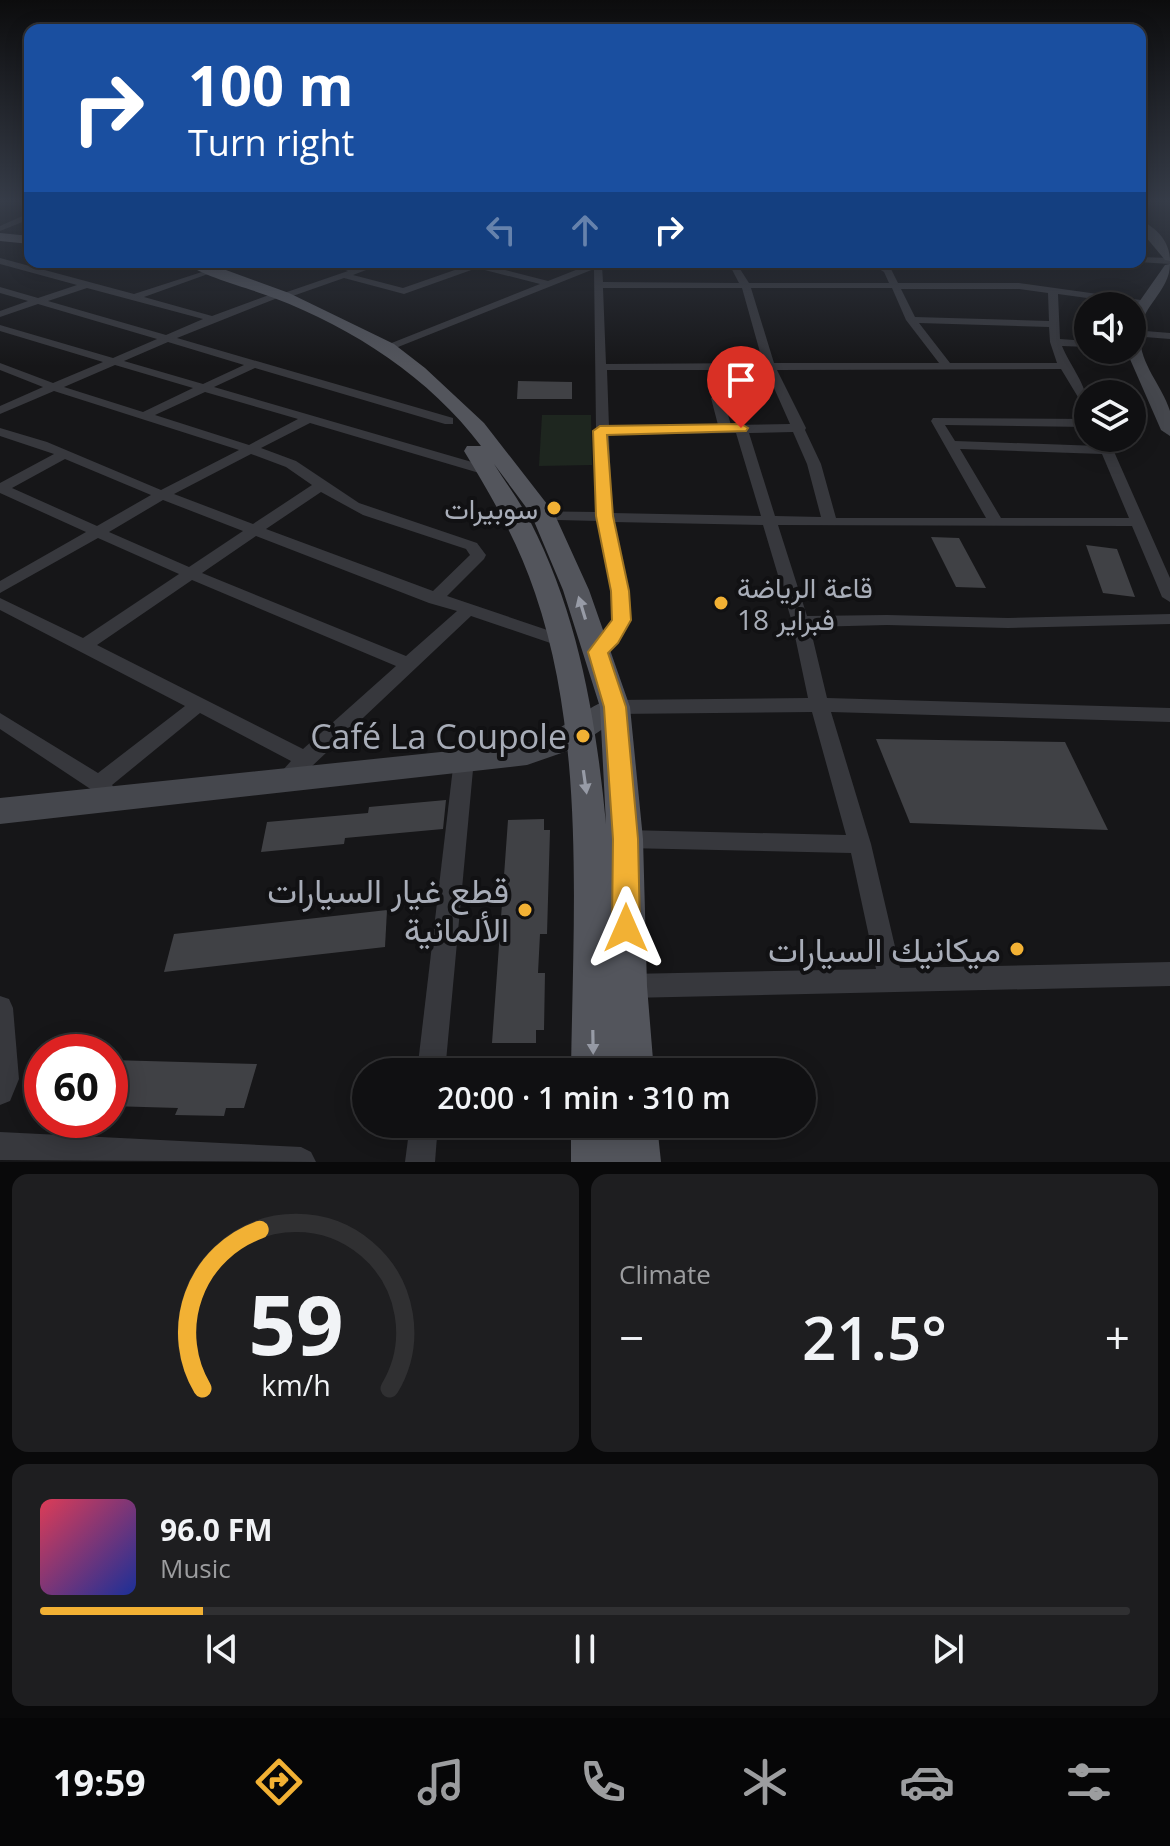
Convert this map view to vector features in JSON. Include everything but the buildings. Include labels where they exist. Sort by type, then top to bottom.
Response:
[{"type":"main road","points":[[217,268],[388,348],[419,372],[477,427],[576,590],[615,707],[625,839],[631,1058]]},
{"type":"main road","points":[[1146,302],[1170,268]]},
{"type":"main road","points":[[277,296],[383,360],[449,421],[529,514],[576,688],[579,735],[591,818],[593,1058]]},
{"type":"main road","points":[[1140,364],[1170,430]]},
{"type":"main road","points":[[0,811],[106,792],[295,769],[527,754],[555,747],[579,735],[615,707]]},
{"type":"main road","points":[[594,1138],[595,1162]]},
{"type":"main road","points":[[635,1138],[637,1162]]},
{"type":"street","points":[[1146,260],[1170,259]]},
{"type":"street","points":[[1,262],[213,319]]},
{"type":"street","points":[[133,298],[208,268]]},
{"type":"street","points":[[348,268],[358,271]]},
{"type":"street","points":[[0,410],[213,319],[366,268]]},
{"type":"street","points":[[345,276],[404,291],[464,268]]},
{"type":"street","points":[[494,268],[549,284]]},
{"type":"street","points":[[388,348],[589,268]]},
{"type":"street","points":[[598,652],[622,620],[620,591],[605,516],[600,431],[600,268]]},
{"type":"street","points":[[735,268],[746,286],[769,365],[800,428],[830,522]]},
{"type":"street","points":[[881,268],[896,286],[911,320],[946,365]]},
{"type":"street","points":[[0,314],[86,285]]},
{"type":"street","points":[[598,285],[1019,286],[1074,293]]},
{"type":"street","points":[[0,290],[449,421]]},
{"type":"street","points":[[1053,290],[1055,342],[1074,382]]},
{"type":"street","points":[[911,320],[1056,324]]},
{"type":"street","points":[[0,328],[491,472]]},
{"type":"street","points":[[1146,340],[1170,336]]},
{"type":"street","points":[[1055,342],[1074,343]]},
{"type":"street","points":[[146,415],[254,364]]},
{"type":"street","points":[[0,366],[53,387],[296,465],[320,486],[357,508],[463,542],[477,550],[478,555],[473,563],[435,599]]},
{"type":"street","points":[[601,367],[1064,366]]},
{"type":"street","points":[[717,398],[725,428]]},
{"type":"street","points":[[0,588],[162,495],[306,420]]},
{"type":"street","points":[[996,522],[937,421],[1074,423]]},
{"type":"street","points":[[741,428],[800,622],[819,704],[860,844],[891,982]]},
{"type":"street","points":[[600,431],[800,428]]},
{"type":"street","points":[[0,432],[467,611],[565,642]]},
{"type":"street","points":[[949,445],[1074,444]]},
{"type":"street","points":[[1107,452],[1170,597]]},
{"type":"street","points":[[0,488],[62,455]]},
{"type":"street","points":[[82,647],[320,486]]},
{"type":"street","points":[[0,488],[189,573],[408,664]]},
{"type":"street","points":[[529,514],[830,522],[1137,522]]},
{"type":"street","points":[[0,603],[198,705],[295,769],[467,611]]},
{"type":"street","points":[[800,622],[887,620],[1008,623],[1170,619]]},
{"type":"street","points":[[615,707],[819,704],[1010,707],[1170,715]]},
{"type":"street","points":[[0,720],[106,792],[198,705]]},
{"type":"street","points":[[432,1058],[464,759]]},
{"type":"street","points":[[625,839],[860,844]]},
{"type":"street","points":[[627,986],[1170,974]]},
{"type":"street","points":[[0,1008],[5,1042],[5,1079],[0,1091]]},
{"type":"street","points":[[420,1162],[423,1138]]},
{"type":"street","points":[[0,1146],[301,1162]]},
{"type":"shaded area","points":[[542,415],[591,415],[592,465],[539,466]]},
{"type":"place","name":"سوبيرات","points":[[554,508]]},
{"type":"place","name":"قاعة الرياضة 18 فبراير","points":[[721,603]]},
{"type":"place","name":"Café La Coupole","points":[[583,736]]},
{"type":"place","name":"قطع غيار السيارات الألمانية","points":[[525,910]]},
{"type":"place","name":"ميكانيك السيارات","points":[[1017,949]]},
{"type":"route","points":[[626,928],[625,839],[615,707],[598,652],[622,620],[620,591],[605,516],[600,431],[741,428]]}]
